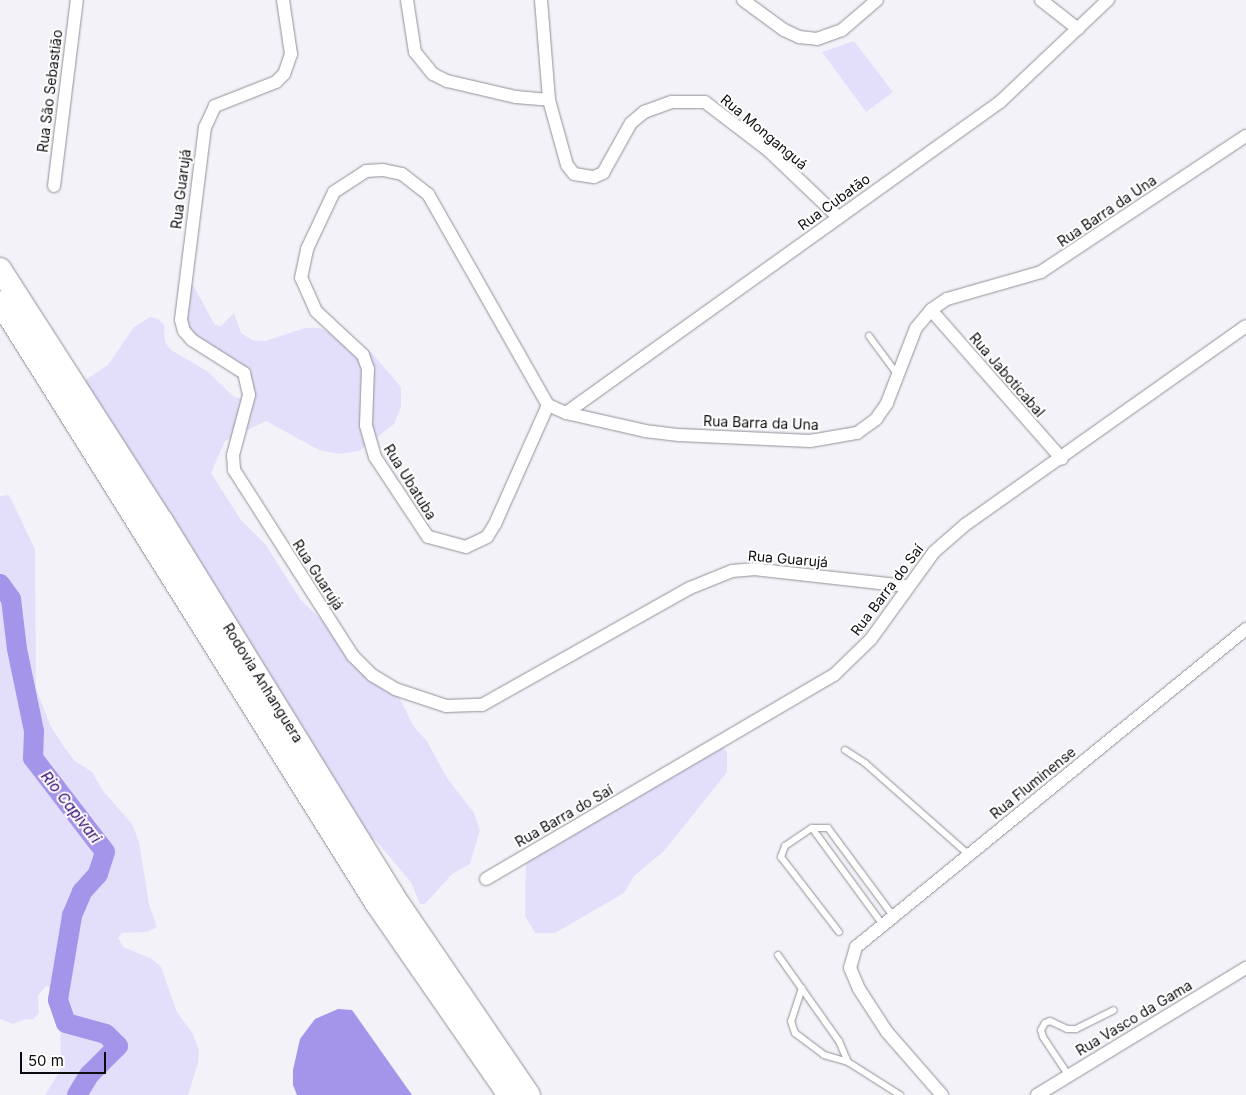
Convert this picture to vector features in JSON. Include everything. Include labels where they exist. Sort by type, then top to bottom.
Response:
[{"type":"highway","name":"Rodovia Anhanguera","points":[[0,269],[203,586],[392,894],[529,1095]]},
{"type":"highway","name":"Rodovia Anhanguera","points":[[0,302],[376,903],[509,1095]]},
{"type":"street","name":"Rua São Sebastião","points":[[54,186],[77,0]]},
{"type":"street","name":"Rua Guarujá","points":[[283,0],[291,54],[284,74],[276,82],[215,106],[204,127],[181,320],[184,331],[192,340],[244,373],[249,395],[233,455],[234,470],[352,656],[372,675],[395,689],[446,706],[482,705],[690,588],[732,571],[753,569],[907,586]]},
{"type":"street","points":[[407,0],[415,52],[433,74],[446,81],[516,97],[549,100]]},
{"type":"street","name":"Rua Monganguá","points":[[541,0],[549,100],[567,165],[574,174],[594,177],[603,173],[631,123],[644,112],[672,102],[705,102],[768,150],[838,217]]},
{"type":"street","points":[[743,0],[784,30],[799,38],[817,39],[842,30],[877,0]]},
{"type":"street","points":[[1041,0],[1078,29]]},
{"type":"street","name":"Rua Cubatão","points":[[566,413],[1000,102],[1108,0]]},
{"type":"street","name":"Rua Barra da Una","points":[[548,405],[566,413],[646,431],[679,435],[810,441],[835,439],[857,433],[876,419],[888,403],[916,328],[931,310],[947,299],[1041,272],[1246,136]]},
{"type":"street","name":"Rua Ubatuba","points":[[383,170],[402,174],[418,183],[428,194],[548,405],[487,537],[466,547],[428,537],[374,457],[368,441],[368,369],[363,355],[316,311],[301,278],[307,250],[334,192],[366,172],[383,170]]},
{"type":"street","name":"Rua Jaboticabal","points":[[931,310],[1062,459]]},
{"type":"street","name":"Rua Barra do Saí","points":[[486,878],[834,675],[872,639],[907,586],[934,552],[965,525],[1062,459],[1246,326]]},
{"type":"street","name":"Rua Fluminense","points":[[942,1095],[887,1032],[853,978],[850,968],[856,947],[1246,629]]},
{"type":"street","name":"Rua Vasco da Gama","points":[[1037,1095],[1246,968]]},
{"type":"lane","points":[[869,336],[898,375]]},
{"type":"lane","points":[[845,750],[865,763],[969,855]]},
{"type":"lane","points":[[812,828],[882,925]]},
{"type":"lane","points":[[839,932],[784,865],[781,856],[785,846],[812,828],[828,828],[894,916]]},
{"type":"lane","points":[[778,955],[839,1041],[848,1062]]},
{"type":"lane","points":[[802,988],[791,1021],[796,1033],[824,1055],[848,1062],[900,1095]]},
{"type":"lane","points":[[1069,1076],[1043,1037],[1041,1030],[1045,1023],[1076,1029],[1114,1010]]},
{"type":"shaded area","points":[[854,41],[893,92],[866,112],[822,52]]},
{"type":"shaded area","points":[[189,278],[215,325],[221,326],[234,313],[241,333],[252,340],[265,341],[305,328],[320,328],[371,352],[401,387],[401,407],[394,424],[359,451],[339,454],[319,450],[266,421],[225,441],[211,473],[241,520],[265,544],[301,600],[332,630],[350,655],[397,693],[414,727],[427,741],[447,778],[474,813],[480,830],[470,864],[452,874],[425,904],[420,904],[411,882],[376,841],[368,838],[81,383],[108,365],[134,327],[150,317],[158,319],[164,325],[165,342],[171,350],[207,371],[234,397],[242,399],[248,395],[247,388],[228,368],[184,329]]},
{"type":"shaded area","points":[[9,495],[35,549],[36,688],[50,725],[64,747],[75,761],[92,772],[103,791],[132,824],[139,842],[149,904],[157,927],[147,932],[122,933],[118,938],[123,947],[152,959],[161,967],[177,1012],[193,1034],[199,1051],[198,1063],[188,1095],[45,1095],[61,1069],[60,1017],[54,994],[48,986],[45,987],[38,996],[39,1013],[33,1020],[26,1019],[13,1024],[0,1019],[0,496]]},
{"type":"shaded area","points":[[714,738],[727,752],[727,772],[665,850],[634,876],[624,893],[555,933],[535,933],[525,916],[526,856]]},
{"type":"shaded area","points":[[338,1009],[352,1010],[412,1095],[297,1095],[293,1085],[293,1070],[300,1039],[315,1019]]},
{"type":"waterway","name":"Rio Capivari","points":[[0,584],[11,599],[17,649],[34,731],[33,758],[105,852],[98,874],[82,892],[72,916],[58,1000],[66,1023],[106,1034],[118,1046],[89,1075],[77,1095]]}]
